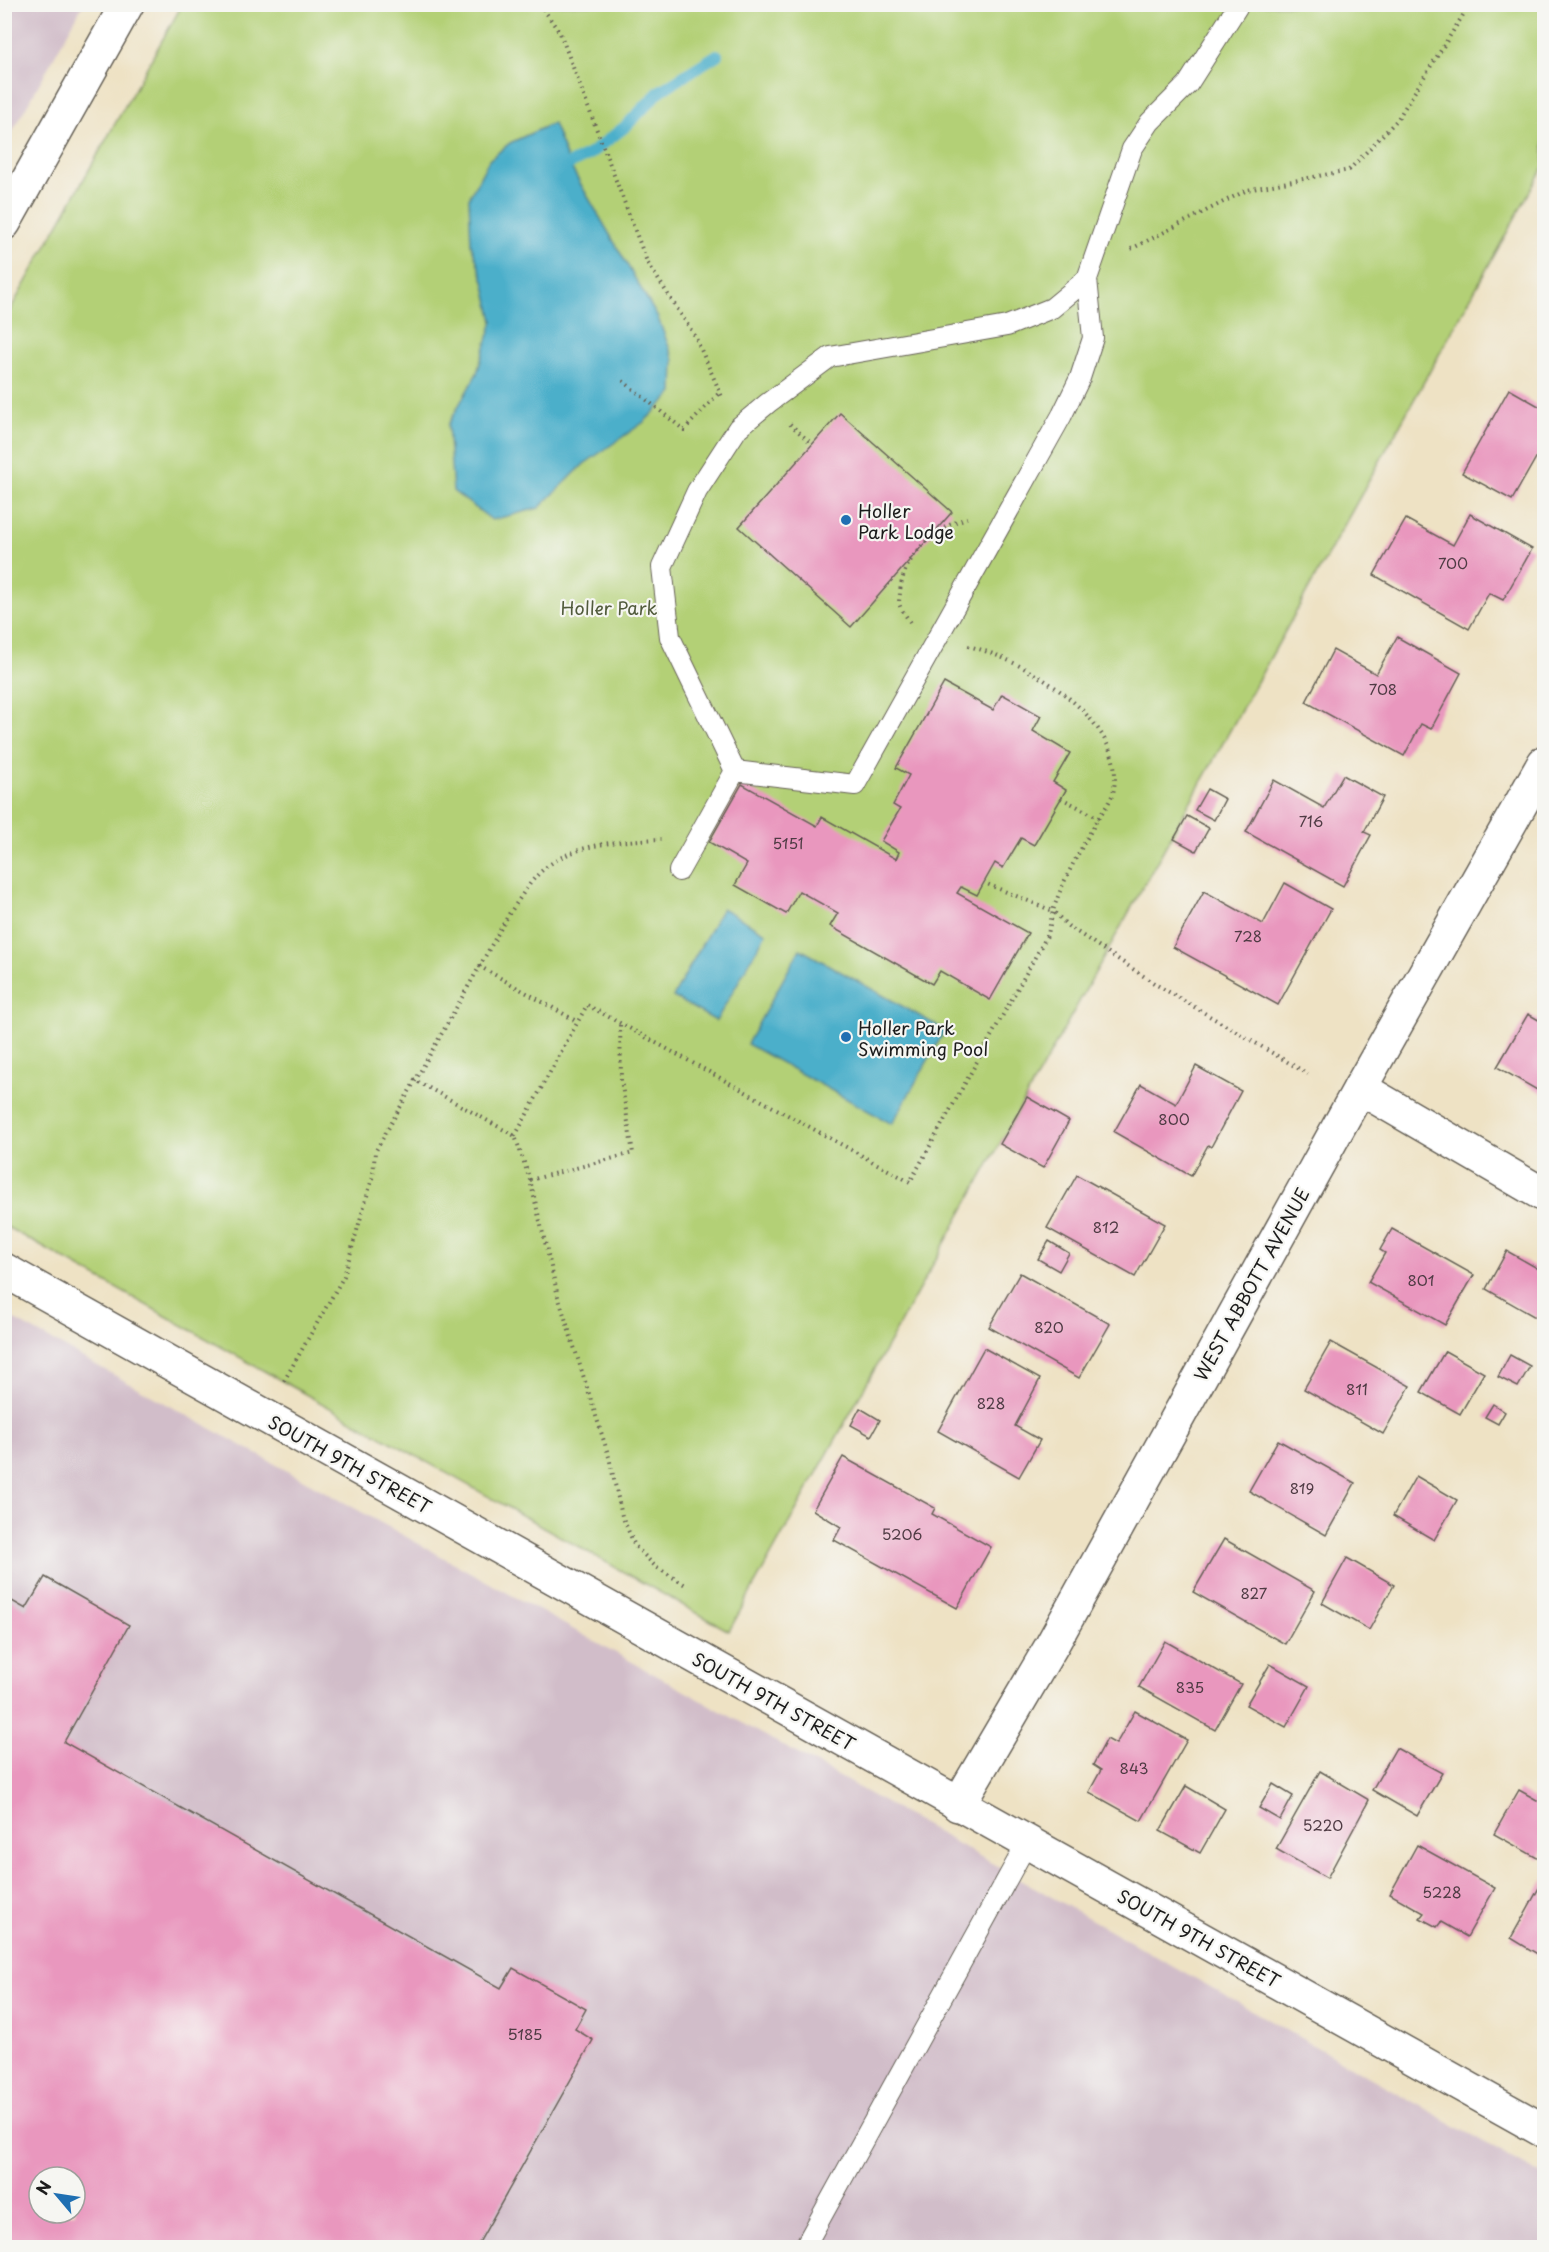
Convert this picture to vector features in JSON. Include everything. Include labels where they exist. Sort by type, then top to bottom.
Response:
[{"type":"street","points":[[4,223],[127,4]]},
{"type":"street","name":"WEST ABBOTT AVENUE","points":[[958,1805],[1052,1645],[1360,1088],[1545,763]]},
{"type":"street","points":[[1360,1088],[1545,1195]]},
{"type":"street","name":"SOUTH 9TH STREET","points":[[4,1270],[1545,2131]]},
{"type":"lane","points":[[735,771],[855,785],[1062,415],[1080,378],[1092,338],[1087,279],[1131,149],[1150,122],[1188,84],[1239,4]]},
{"type":"lane","points":[[735,771],[670,638],[662,567],[697,491],[738,428],[830,357],[1007,326],[1052,308],[1087,279]]},
{"type":"lane","points":[[679,871],[735,771]]},
{"type":"lane","points":[[804,2247],[1027,1843]]},
{"type":"path","points":[[540,4],[560,33],[647,262],[695,336],[738,428]]},
{"type":"path","points":[[1087,279],[1143,243],[1247,190],[1349,170],[1397,120],[1470,4]]},
{"type":"path","points":[[623,381],[684,430],[720,392]]},
{"type":"path","points":[[515,1136],[587,1005],[910,1182],[1048,934],[1060,888],[1114,790],[1115,762],[1098,730],[1078,706],[1017,662],[994,652],[937,639],[910,622],[899,604],[901,584],[907,564],[931,536],[950,523],[973,516],[1003,520]]},
{"type":"path","points":[[1061,798],[1099,818]]},
{"type":"path","points":[[265,1416],[317,1320],[344,1276],[373,1175],[375,1152],[413,1079],[534,878],[554,862],[587,846],[621,840],[698,837]]},
{"type":"path","points":[[987,884],[1053,911],[1068,926],[1157,985],[1308,1074]]},
{"type":"path","points":[[479,966],[578,1022]]},
{"type":"path","points":[[530,1180],[633,1153],[621,1080],[620,1022]]},
{"type":"path","points":[[413,1079],[515,1136],[530,1180],[558,1296],[609,1457],[622,1516],[635,1546],[656,1567],[687,1586]]},
{"type":"shaded area","points":[[4,5],[83,5],[5,145]]},
{"type":"shaded area","points":[[4,1314],[845,1780],[1544,2176],[1544,2247],[5,2247]]},
{"type":"green space","name":"Holler Park","points":[[182,5],[1544,5],[1544,166],[729,1631],[5,1226],[5,319]]},
{"type":"water","points":[[553,123],[569,164],[658,318],[674,360],[673,393],[644,422],[584,464],[539,508],[492,520],[453,491],[448,425],[477,373],[493,321],[484,281],[471,244],[469,198],[489,160],[510,143]]},
{"type":"water","points":[[722,908],[766,933],[716,1021],[673,997]]},
{"type":"water","name":"Holler Park Swimming Pool","points":[[800,949],[945,1030],[892,1124],[747,1044]]},
{"type":"building","points":[[1509,389],[1544,409],[1544,461],[1537,456],[1512,500],[1462,473]]},
{"type":"building","name":"Holler Park Lodge","points":[[840,413],[952,512],[851,627],[739,527]]},
{"type":"building","points":[[1470,514],[1532,549],[1503,600],[1489,593],[1469,629],[1374,575],[1406,519],[1453,545]]},
{"type":"building","points":[[1397,637],[1461,673],[1431,729],[1421,724],[1404,756],[1306,702],[1333,650],[1376,674]]},
{"type":"building","points":[[944,683],[993,710],[1002,694],[1041,716],[1033,731],[1070,753],[1053,782],[1066,790],[1034,845],[1021,838],[1003,868],[995,863],[977,895],[961,887],[957,893],[1028,933],[990,1000],[940,971],[932,984],[830,926],[838,913],[799,891],[786,914],[735,885],[747,864],[709,842],[742,784],[817,826],[822,817],[896,859],[899,852],[881,841],[900,809],[893,805],[909,775],[896,768]]},
{"type":"building","points":[[1343,775],[1383,797],[1364,832],[1371,835],[1343,886],[1246,832],[1274,780],[1324,808]]},
{"type":"building","points":[[1207,789],[1225,799],[1214,820],[1195,810]]},
{"type":"building","points":[[1187,816],[1209,828],[1196,851],[1174,839]]},
{"type":"building","points":[[1285,883],[1331,909],[1278,1005],[1173,947],[1204,891],[1263,924]]},
{"type":"building","points":[[1528,1014],[1544,1023],[1544,1094],[1497,1067]]},
{"type":"building","points":[[1196,1066],[1241,1091],[1211,1147],[1208,1145],[1191,1176],[1114,1132],[1141,1084],[1176,1104]]},
{"type":"building","points":[[1027,1097],[1069,1121],[1043,1168],[1000,1144]]},
{"type":"building","points":[[1077,1175],[1165,1224],[1135,1277],[1047,1228]]},
{"type":"building","points":[[1392,1229],[1474,1275],[1445,1325],[1368,1282],[1385,1253],[1380,1250]]},
{"type":"building","points":[[1049,1241],[1069,1253],[1059,1271],[1038,1259]]},
{"type":"building","points":[[1507,1251],[1544,1272],[1544,1322],[1486,1289]]},
{"type":"building","points":[[1020,1273],[1110,1324],[1079,1378],[989,1327]]},
{"type":"building","points":[[1331,1342],[1410,1386],[1383,1434],[1304,1389]]},
{"type":"building","points":[[984,1348],[1040,1379],[1015,1426],[1040,1440],[1019,1477],[938,1431]]},
{"type":"building","points":[[1445,1351],[1484,1373],[1460,1414],[1421,1392]]},
{"type":"building","points":[[1510,1355],[1530,1366],[1518,1387],[1498,1377]]},
{"type":"building","points":[[1493,1404],[1505,1412],[1498,1424],[1485,1417]]},
{"type":"building","points":[[860,1408],[880,1420],[871,1436],[851,1425]]},
{"type":"building","points":[[1278,1440],[1355,1483],[1326,1535],[1249,1491]]},
{"type":"building","points":[[843,1457],[935,1508],[932,1514],[991,1547],[957,1608],[834,1540],[841,1527],[813,1510]]},
{"type":"building","points":[[1416,1476],[1457,1500],[1434,1540],[1393,1516]]},
{"type":"building","points":[[1224,1539],[1315,1591],[1285,1644],[1193,1592]]},
{"type":"building","points":[[1347,1558],[1394,1585],[1369,1630],[1322,1603]]},
{"type":"building","points":[[45,1577],[129,1625],[64,1742],[501,1988],[513,1968],[586,2009],[575,2029],[593,2040],[476,2248],[5,2248],[5,1597],[26,1609]]},
{"type":"building","points":[[1165,1641],[1241,1684],[1215,1730],[1139,1687]]},
{"type":"building","points":[[1270,1664],[1309,1686],[1286,1727],[1246,1705]]},
{"type":"building","points":[[1135,1711],[1187,1740],[1141,1821],[1089,1792],[1101,1770],[1093,1765],[1107,1739],[1116,1744]]},
{"type":"building","points":[[1396,1748],[1442,1773],[1417,1816],[1372,1790]]},
{"type":"building","points":[[1320,1771],[1369,1800],[1327,1878],[1276,1849]]},
{"type":"building","points":[[1273,1784],[1293,1796],[1280,1820],[1259,1808]]},
{"type":"building","points":[[1186,1786],[1225,1809],[1200,1853],[1160,1831]]},
{"type":"building","points":[[1519,1790],[1544,1804],[1544,1849],[1539,1859],[1494,1834]]},
{"type":"building","points":[[1417,1845],[1495,1888],[1467,1937],[1441,1922],[1437,1927],[1420,1918],[1424,1913],[1390,1894]]},
{"type":"building","points":[[1544,1879],[1544,1958],[1511,1938]]},
{"type":"waterway","points":[[559,175],[569,164],[590,154],[626,126],[660,91],[717,55]]},
{"type":"place","name":"Holler Park Lodge","points":[[846,520]]},
{"type":"place","name":"Holler Park Swimming Pool","points":[[846,1037]]}]
